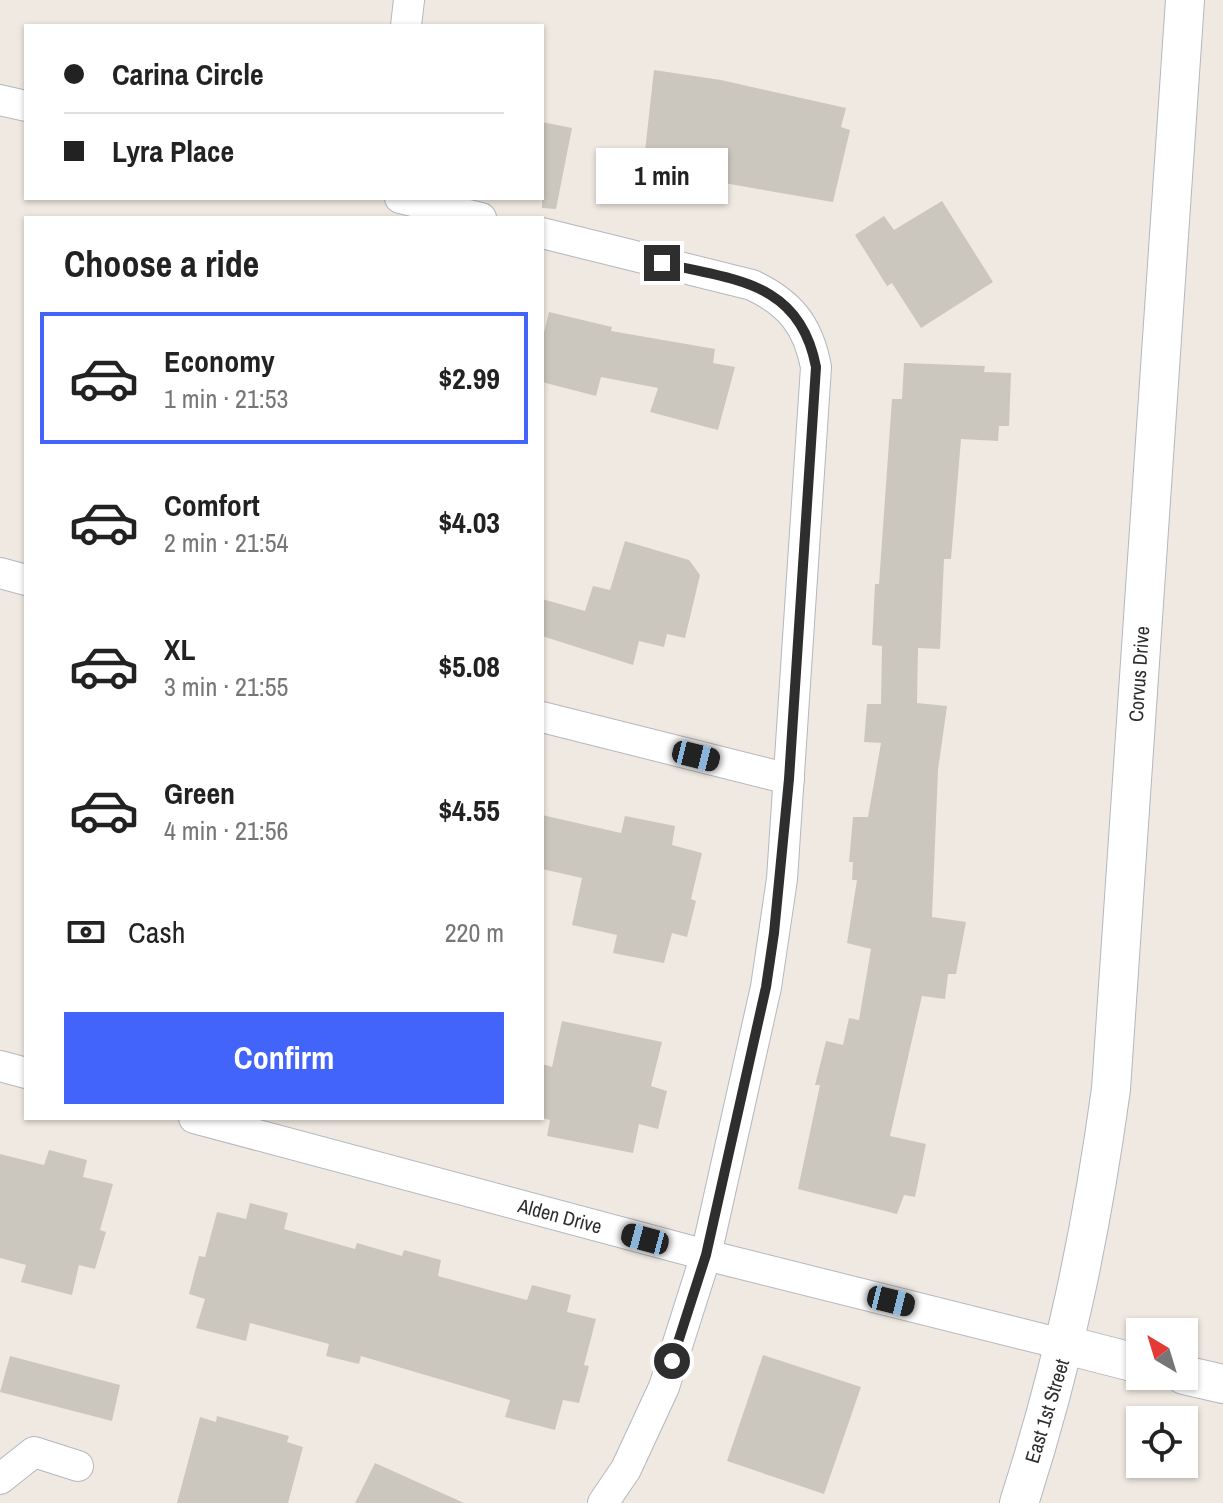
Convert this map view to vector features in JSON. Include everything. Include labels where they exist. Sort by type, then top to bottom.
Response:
[{"type":"street","points":[[406,24],[409,0]]},
{"type":"street","name":"Corvus Drive","points":[[1066,1345],[1093,1218],[1111,1089],[1185,0]]},
{"type":"street","points":[[0,100],[24,106]]},
{"type":"street","points":[[408,200],[473,216]]},
{"type":"street","points":[[544,233],[752,285],[777,297],[799,318],[811,340],[816,367],[782,879],[766,987],[706,1255],[664,1387],[626,1469],[603,1503]]},
{"type":"street","points":[[0,573],[24,579]]},
{"type":"street","points":[[544,718],[789,779]]},
{"type":"street","points":[[0,1066],[24,1072]]},
{"type":"street","name":"Alden Drive","points":[[201,1120],[706,1255],[1066,1345]]},
{"type":"street","name":"East 1st Street","points":[[1019,1503],[1066,1345],[1126,1360]]},
{"type":"street","points":[[1198,1378],[1223,1384]]},
{"type":"street","points":[[0,1479],[34,1452],[78,1466]]},
{"type":"building","points":[[654,70],[721,80],[846,108],[841,127],[850,130],[833,202],[643,169]]},
{"type":"building","points":[[544,122],[572,128],[556,209],[542,208]]},
{"type":"building","points":[[942,201],[993,282],[921,328],[892,283],[887,286],[855,235],[884,216],[894,230]]},
{"type":"building","points":[[549,312],[612,327],[611,331],[715,349],[713,363],[735,367],[718,430],[650,412],[658,388],[601,377],[596,396],[544,383],[544,333]]},
{"type":"building","points":[[904,363],[985,366],[984,372],[1011,373],[1009,426],[999,426],[998,441],[961,439],[951,559],[944,559],[940,649],[918,648],[917,703],[947,706],[938,770],[932,917],[966,922],[956,974],[948,974],[945,999],[922,996],[890,1136],[926,1144],[915,1197],[904,1195],[897,1214],[798,1189],[820,1085],[815,1085],[826,1041],[843,1045],[849,1018],[859,1020],[871,949],[847,943],[857,880],[852,880],[853,862],[849,862],[853,817],[868,817],[881,743],[864,742],[867,704],[881,704],[882,646],[872,645],[875,584],[879,584],[892,399],[902,399]]},
{"type":"building","points":[[625,541],[689,560],[700,575],[685,638],[667,634],[664,647],[639,641],[633,665],[544,637],[544,600],[585,611],[593,586],[610,590]]},
{"type":"building","points":[[544,815],[621,833],[625,816],[675,826],[672,845],[702,853],[691,899],[696,901],[687,937],[672,933],[664,963],[613,953],[617,935],[572,925],[582,878],[544,869]]},
{"type":"building","points":[[562,1021],[662,1042],[651,1086],[667,1091],[658,1129],[639,1124],[633,1153],[547,1136],[550,1120],[544,1118],[544,1065],[552,1067]]},
{"type":"building","points":[[49,1150],[87,1160],[83,1177],[113,1184],[100,1230],[106,1232],[95,1269],[79,1265],[72,1295],[21,1282],[26,1265],[0,1258],[0,1154],[44,1165]]},
{"type":"building","points":[[250,1203],[288,1213],[284,1229],[355,1249],[357,1243],[402,1256],[404,1250],[441,1260],[438,1276],[527,1300],[532,1285],[571,1295],[567,1312],[596,1319],[584,1365],[589,1366],[579,1403],[563,1400],[555,1430],[505,1417],[510,1400],[361,1356],[359,1364],[326,1356],[329,1344],[250,1323],[246,1341],[196,1328],[205,1299],[189,1294],[199,1256],[205,1257],[217,1212],[246,1219]]},
{"type":"building","points":[[763,1355],[861,1387],[824,1494],[727,1461]]},
{"type":"building","points":[[10,1356],[120,1385],[112,1421],[0,1392]]},
{"type":"building","points":[[217,1416],[289,1436],[287,1442],[303,1447],[288,1503],[177,1503],[200,1417],[216,1422]]},
{"type":"building","points":[[375,1463],[464,1503],[355,1503]]},
{"type":"route","points":[[662,263],[752,285],[777,297],[799,318],[811,340],[816,367],[782,879],[766,987],[706,1255],[672,1361]]}]
